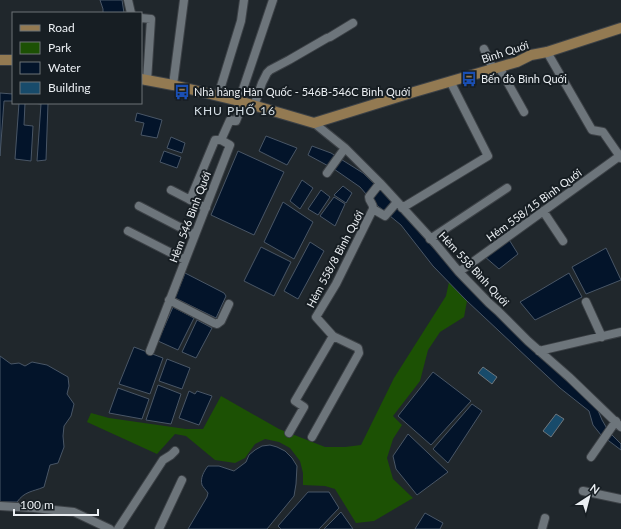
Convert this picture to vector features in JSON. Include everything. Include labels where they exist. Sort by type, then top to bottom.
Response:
[{"type":"main road","name":"Bình Quới","points":[[314,123],[517,62],[531,55],[547,52],[621,28]]},
{"type":"main road","points":[[0,60],[12,60]]},
{"type":"main road","points":[[144,80],[173,85],[218,96],[314,123]]},
{"type":"street","points":[[128,0],[131,12]]},
{"type":"street","points":[[173,85],[184,0]]},
{"type":"street","points":[[218,96],[241,21],[244,0]]},
{"type":"street","points":[[190,200],[215,140],[221,140],[230,120],[236,121],[273,0]]},
{"type":"street","points":[[142,18],[151,20],[144,80]]},
{"type":"street","points":[[254,106],[262,83],[270,70],[353,23]]},
{"type":"street","points":[[484,49],[524,112]]},
{"type":"street","points":[[547,52],[592,130],[603,132],[621,157]]},
{"type":"street","name":"Hẻm 558/8 Bình Quới","points":[[312,437],[359,353],[358,348],[333,336],[316,318],[336,284],[374,209],[385,216],[398,204],[488,156],[450,81]]},
{"type":"street","name":"Hẻm 558 Bình Quới","points":[[314,123],[345,148],[489,303],[569,376],[618,424]]},
{"type":"street","name":"Hẻm 546 Bình Quới","points":[[150,351],[230,145],[221,140]]},
{"type":"street","points":[[329,171],[345,148]]},
{"type":"street","name":"Hẻm 558/15 Bình Quới","points":[[459,272],[621,157]]},
{"type":"street","points":[[374,209],[369,197],[379,184]]},
{"type":"street","points":[[430,239],[507,188]]},
{"type":"street","points":[[171,190],[206,208]]},
{"type":"street","points":[[139,206],[195,235]]},
{"type":"street","points":[[543,211],[563,240]]},
{"type":"street","points":[[128,231],[186,260]]},
{"type":"street","points":[[170,300],[217,324],[221,321],[230,304]]},
{"type":"street","points":[[586,302],[602,337]]},
{"type":"street","points":[[539,350],[621,332]]},
{"type":"street","points":[[289,433],[304,407],[295,401],[333,336]]},
{"type":"street","points":[[591,458],[610,430],[618,424]]},
{"type":"street","points":[[118,529],[163,460],[175,451]]},
{"type":"street","points":[[159,529],[182,480]]},
{"type":"street","points":[[583,492],[621,499]]},
{"type":"street","points":[[0,506],[74,512],[110,529]]},
{"type":"street","points":[[542,529],[545,518]]},
{"type":"green space","points":[[449,282],[467,301],[464,317],[440,332],[428,350],[420,381],[393,416],[402,425],[393,439],[387,458],[393,479],[413,498],[374,521],[356,523],[335,489],[325,486],[303,485],[303,473],[300,461],[290,448],[279,442],[265,439],[255,444],[245,458],[235,463],[215,460],[186,436],[175,434],[157,454],[87,422],[91,413],[109,418],[186,429],[203,429],[221,396],[279,429],[325,447],[361,445],[394,378],[446,296]]},
{"type":"water","points":[[100,0],[122,0],[124,12],[103,12]]},
{"type":"water","points":[[0,93],[12,94],[12,101],[4,101],[0,156]]},
{"type":"water","points":[[19,104],[25,104],[24,125],[33,126],[31,161],[15,159]]},
{"type":"water","points":[[41,104],[48,104],[46,160],[37,161]]},
{"type":"water","points":[[137,113],[162,120],[157,138],[141,135],[144,123],[135,121]]},
{"type":"water","points":[[266,136],[297,148],[287,165],[259,151]]},
{"type":"water","points":[[171,137],[185,143],[182,153],[167,148]]},
{"type":"water","points":[[312,146],[331,153],[363,173],[382,191],[477,296],[568,382],[590,399],[597,408],[609,432],[621,444],[621,450],[601,435],[593,425],[589,411],[560,388],[467,301],[433,266],[401,225],[373,202],[360,187],[334,169],[308,155]]},
{"type":"water","points":[[164,151],[181,157],[177,168],[160,162]]},
{"type":"water","points":[[238,151],[284,172],[254,235],[211,215]]},
{"type":"water","points":[[302,180],[313,188],[300,209],[290,201]]},
{"type":"water","points":[[343,186],[352,193],[346,203],[334,195]]},
{"type":"water","points":[[321,190],[330,197],[318,215],[308,209]]},
{"type":"water","points":[[334,197],[345,204],[335,226],[320,216]]},
{"type":"water","points":[[283,202],[313,222],[294,259],[264,242]]},
{"type":"water","points":[[508,238],[518,254],[499,269],[484,256]]},
{"type":"water","points":[[310,242],[324,251],[298,299],[284,291]]},
{"type":"water","points":[[261,247],[291,262],[274,296],[244,281]]},
{"type":"water","points":[[606,248],[621,280],[586,294],[572,267]]},
{"type":"water","points":[[185,273],[224,293],[226,296],[216,318],[175,298]]},
{"type":"water","points":[[569,273],[582,297],[535,320],[520,302]]},
{"type":"water","points":[[173,307],[194,318],[178,350],[158,341]]},
{"type":"water","points":[[197,320],[212,328],[196,358],[182,352]]},
{"type":"water","points":[[134,347],[163,358],[150,394],[119,384]]},
{"type":"water","points":[[0,356],[11,364],[19,363],[25,366],[32,362],[47,365],[68,377],[69,386],[67,394],[74,404],[71,416],[64,426],[64,447],[58,463],[50,465],[44,487],[29,492],[17,502],[0,502]]},
{"type":"water","points":[[167,359],[190,368],[182,389],[159,381]]},
{"type":"water","points":[[433,372],[471,401],[431,445],[398,416]]},
{"type":"water","points":[[158,385],[181,394],[171,424],[146,420]]},
{"type":"water","points":[[118,388],[149,399],[142,419],[109,413]]},
{"type":"water","points":[[189,391],[195,394],[197,391],[212,396],[199,425],[179,418]]},
{"type":"water","points":[[472,404],[482,411],[448,463],[433,449]]},
{"type":"water","points":[[408,434],[448,472],[417,495],[396,469],[393,456]]},
{"type":"water","points":[[270,445],[285,451],[297,466],[294,496],[267,529],[188,529],[207,497],[208,493],[202,485],[202,477],[208,466],[219,466],[234,471],[246,462],[249,455],[255,450],[262,446]]},
{"type":"water","points":[[308,492],[329,492],[339,508],[319,529],[281,529],[278,526]]},
{"type":"water","points":[[341,512],[353,529],[324,529]]},
{"type":"water","points":[[425,513],[443,523],[440,529],[415,529]]},
{"type":"building","points":[[483,367],[497,377],[492,384],[478,373]]},
{"type":"building","points":[[556,414],[564,419],[551,437],[543,431]]},
{"type":"place","name":"Bến đò Bình Quới","points":[[469,79]]},
{"type":"place","name":"Nhà hàng Hàn Quốc - 546B-546C Bình Quới","points":[[182,92]]},
{"type":"district","name":"KHU PHỐ 16","points":[[235,111]]}]
